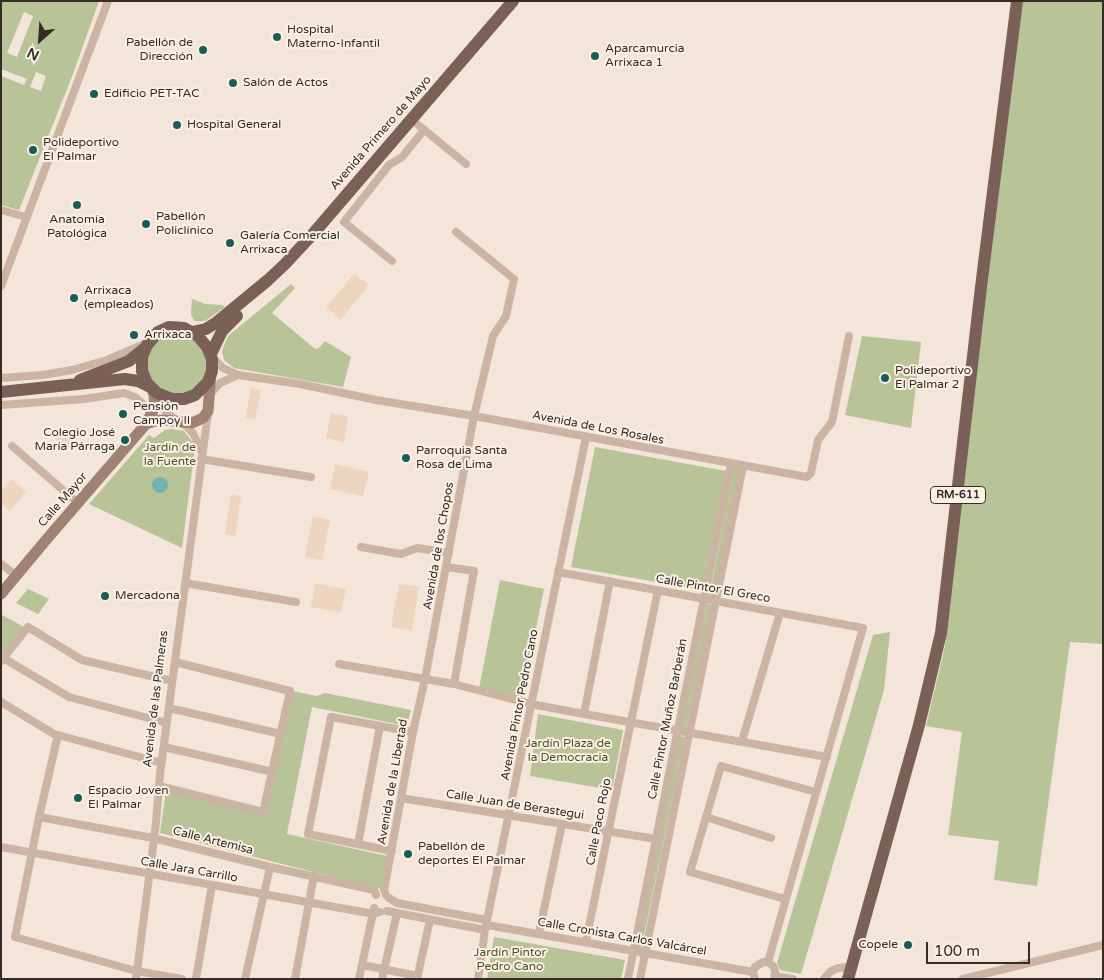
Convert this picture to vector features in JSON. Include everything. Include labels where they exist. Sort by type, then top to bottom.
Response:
[{"type":"main road","name":"Avenida Primero de Mayo","points":[[192,332],[217,322],[268,280],[312,235],[513,1]]},
{"type":"main road","name":"RM-611","points":[[845,973],[923,710],[941,633],[981,287],[1017,1]]},
{"type":"main road","name":"Avenida Primero de Mayo","points":[[211,355],[222,331],[250,303],[268,280]]},
{"type":"main road","points":[[1,392],[125,379],[138,381],[172,399],[190,397],[204,387],[212,370],[211,355],[204,342],[192,332],[180,327],[169,327],[158,332],[129,361],[66,385]]},
{"type":"main road","points":[[148,344],[142,357],[142,369],[144,377],[152,389]]},
{"type":"street","points":[[1,286],[5,265],[26,217],[108,1]]},
{"type":"street","points":[[411,119],[466,164]]},
{"type":"street","points":[[392,261],[344,222],[389,165],[402,157],[424,130]]},
{"type":"street","points":[[1,210],[26,217]]},
{"type":"street","name":"Avenida de los Chopos","points":[[426,680],[474,416],[493,336],[506,316],[514,279],[456,232]]},
{"type":"street","name":"Avenida de Los Rosales","points":[[211,355],[223,368],[238,375],[300,384],[806,477],[811,473],[818,440],[832,422],[849,336]]},
{"type":"street","points":[[1,378],[43,375],[72,370],[118,356],[148,344]]},
{"type":"street","name":"Avenida de las Palmeras","points":[[136,975],[212,370]]},
{"type":"street","points":[[210,394],[220,383],[238,375]]},
{"type":"street","points":[[152,389],[164,410],[193,433],[201,456],[311,478]]},
{"type":"street","name":"Calle Mayor","points":[[1,594],[146,424],[152,413],[155,401],[152,389]]},
{"type":"street","points":[[1,405],[84,399],[124,393],[135,397],[152,413],[164,420]]},
{"type":"street","points":[[146,424],[164,420],[196,422],[203,418],[208,411]]},
{"type":"street","name":"Avenida Pintor Pedro Cano","points":[[478,979],[486,925],[586,437]]},
{"type":"street","points":[[12,446],[78,503]]},
{"type":"street","name":"Calle Pintor Muñoz Barberán","points":[[628,979],[731,464]]},
{"type":"street","name":"Calle Pintor Muñoz Barberán","points":[[640,979],[743,466]]},
{"type":"street","points":[[361,548],[401,554],[417,548],[449,553]]},
{"type":"street","points":[[1,564],[17,576]]},
{"type":"street","points":[[447,567],[474,571],[454,684]]},
{"type":"street","name":"Calle Pintor El Greco","points":[[558,572],[863,628],[827,757]]},
{"type":"street","points":[[584,714],[610,582]]},
{"type":"street","points":[[185,584],[296,602]]},
{"type":"street","name":"Calle Paco Rojo","points":[[586,941],[658,590]]},
{"type":"street","points":[[742,741],[780,613]]},
{"type":"street","points":[[167,723],[69,697],[2,660],[28,627],[82,660],[172,681]]},
{"type":"street","points":[[159,786],[263,812],[290,690],[175,662]]},
{"type":"street","points":[[339,664],[454,684],[531,704],[827,757],[768,962]]},
{"type":"street","name":"Avenida de la Libertad","points":[[383,894],[413,732],[426,680]]},
{"type":"street","points":[[1,702],[58,735],[162,763]]},
{"type":"street","points":[[169,708],[281,734]]},
{"type":"street","points":[[392,851],[308,834],[331,716],[413,732]]},
{"type":"street","points":[[358,844],[380,726]]},
{"type":"street","points":[[58,735],[15,937],[136,975],[182,979]]},
{"type":"street","points":[[164,747],[273,772]]},
{"type":"street","points":[[785,899],[690,872],[721,766],[816,792]]},
{"type":"street","name":"Calle Juan de Berastegui","points":[[401,798],[656,839]]},
{"type":"street","points":[[706,817],[771,838]]},
{"type":"street","name":"Calle Artemisa","points":[[39,818],[154,838],[270,867],[314,875],[383,894]]},
{"type":"street","points":[[539,933],[562,824]]},
{"type":"street","name":"Calle Jara Carrillo","points":[[1,847],[263,894],[379,911]]},
{"type":"street","points":[[245,979],[270,867]]},
{"type":"street","points":[[295,979],[314,875]]},
{"type":"street","points":[[196,979],[212,885]]},
{"type":"street","points":[[359,979],[379,911],[391,905],[383,894],[372,901],[379,911]]},
{"type":"street","name":"Calle Cronista Carlos Valcárcel","points":[[383,894],[396,903],[486,925]]},
{"type":"street","name":"Calle Cronista Carlos Valcárcel","points":[[379,911],[430,920],[486,925],[586,941],[754,976]]},
{"type":"street","points":[[382,979],[397,914]]},
{"type":"street","points":[[362,965],[417,977],[430,920]]},
{"type":"street","points":[[963,979],[1103,945]]},
{"type":"street","points":[[754,976],[754,967],[768,962]]},
{"type":"street","points":[[768,962],[774,968],[774,977],[793,979]]},
{"type":"street","points":[[824,979],[831,970],[845,973]]},
{"type":"green space","name":"Polideportivo El Palmar","points":[[1,1],[99,1],[73,74],[19,210],[1,205],[1,76],[24,85],[27,79],[1,69]],"holes":[[[24,12],[33,16],[17,57],[7,53]],[[36,72],[46,76],[41,91],[30,87]]]},
{"type":"green space","points":[[1017,1],[1103,1],[1103,644],[1070,642],[1037,886],[994,880],[999,841],[948,835],[962,732],[926,726],[945,646]]},
{"type":"green space","points":[[291,284],[295,288],[272,313],[314,348],[318,349],[325,341],[351,357],[343,387],[234,368],[224,360],[222,351],[228,336]]},
{"type":"green space","points":[[192,299],[205,304],[222,305],[225,307],[205,321],[194,321],[191,314]]},
{"type":"green space","points":[[178,331],[190,336],[200,346],[207,367],[204,378],[189,392],[173,395],[154,385],[147,371],[147,360],[153,344],[166,333]]},
{"type":"green space","name":"Polideportivo El Palmar 2","points":[[862,336],[921,342],[911,428],[845,415]]},
{"type":"green space","name":"Jardín de la Fuente","points":[[165,430],[184,431],[193,443],[194,455],[182,548],[89,504],[149,435],[154,438]]},
{"type":"green space","points":[[595,447],[726,471],[702,590],[571,567]]},
{"type":"green space","points":[[734,467],[740,468],[713,598],[709,597]]},
{"type":"green space","points":[[500,580],[544,589],[522,698],[479,689]]},
{"type":"green space","points":[[28,589],[49,599],[38,614],[16,603]]},
{"type":"green space","points":[[707,604],[712,605],[686,730],[681,729]]},
{"type":"green space","points":[[1,616],[24,627],[1,655]]},
{"type":"green space","points":[[890,632],[884,690],[801,974],[780,970],[777,963],[873,635]]},
{"type":"green space","points":[[292,691],[317,696],[325,693],[411,710],[407,726],[312,707],[287,834],[387,856],[381,889],[160,833],[166,791],[264,815]]},
{"type":"green space","name":"Jardín Plaza de la Democracia","points":[[538,714],[623,730],[612,790],[530,776]]},
{"type":"green space","points":[[679,736],[685,737],[641,950],[637,950]]},
{"type":"green space","name":"Jardín Pintor Pedro Cano","points":[[494,937],[625,960],[621,979],[487,979]]},
{"type":"shaded area","points":[[354,274],[369,285],[340,320],[326,307]]},
{"type":"shaded area","points":[[251,388],[261,390],[255,420],[245,418]]},
{"type":"shaded area","points":[[331,413],[348,416],[344,442],[326,438]]},
{"type":"shaded area","points":[[57,427],[73,442],[67,449],[50,435]]},
{"type":"shaded area","points":[[335,464],[369,472],[363,496],[330,489]]},
{"type":"shaded area","points":[[11,479],[26,492],[10,511],[1,503],[1,491]]},
{"type":"shaded area","points":[[231,494],[241,496],[235,536],[225,534]]},
{"type":"shaded area","points":[[313,516],[330,520],[322,560],[305,557]]},
{"type":"shaded area","points":[[315,583],[346,589],[341,613],[311,607]]},
{"type":"shaded area","points":[[399,584],[419,587],[412,631],[391,627]]},
{"type":"water","points":[[160,477],[168,485],[160,493],[152,485]]},
{"type":"place","name":"Hospital Materno-Infantil","points":[[277,37]]},
{"type":"place","name":"Pabellón de Dirección","points":[[203,50]]},
{"type":"place","name":"Aparcamurcia Arrixaca 1","points":[[595,56]]},
{"type":"place","name":"Salón de Actos","points":[[233,83]]},
{"type":"place","name":"Edificio PET-TAC","points":[[94,94]]},
{"type":"place","name":"Hospital General","points":[[177,125]]},
{"type":"place","name":"Polideportivo El Palmar","points":[[33,150]]},
{"type":"place","name":"Anatomía Patológica","points":[[77,205]]},
{"type":"place","name":"Pabellón Policlínico","points":[[146,224]]},
{"type":"place","name":"Galería Comercial Arrixaca","points":[[230,243]]},
{"type":"place","name":"Arrixaca (empleados)","points":[[74,298]]},
{"type":"place","name":"Arrixaca","points":[[134,335]]},
{"type":"place","name":"Polideportivo El Palmar 2","points":[[885,378]]},
{"type":"place","name":"Pensión Campoy II","points":[[123,414]]},
{"type":"place","name":"Colegio José María Párraga","points":[[125,440]]},
{"type":"place","name":"Parroquia Santa Rosa de Lima","points":[[406,458]]},
{"type":"place","name":"Mercadona","points":[[105,596]]},
{"type":"place","name":"Espacio Joven El Palmar","points":[[78,798]]},
{"type":"place","name":"Pabellón de deportes El Palmar","points":[[408,854]]},
{"type":"place","name":"Copele","points":[[908,945]]}]
